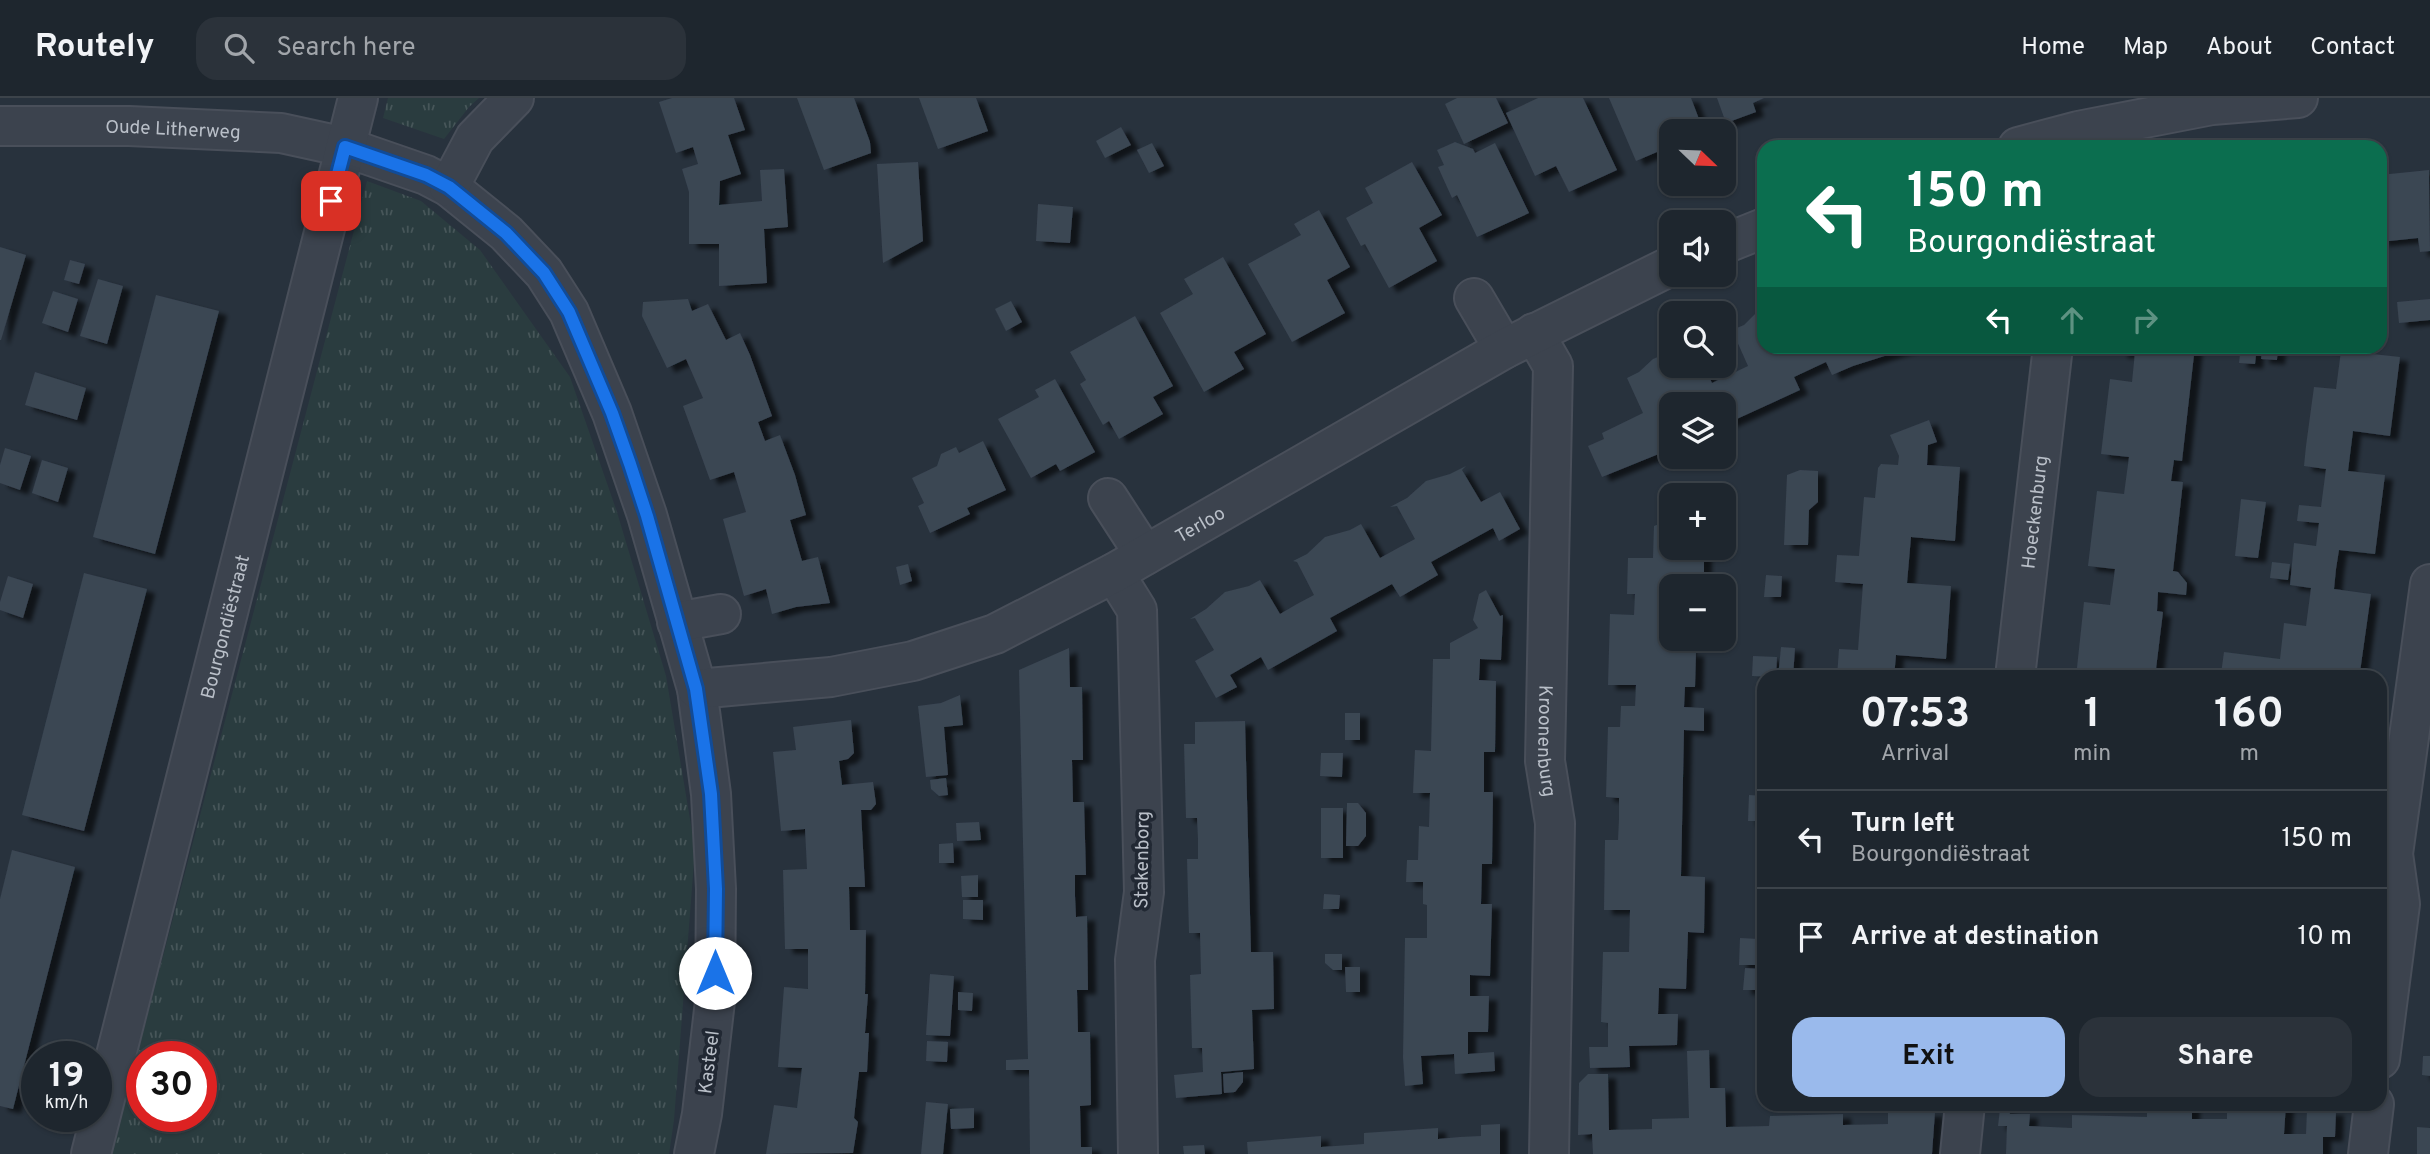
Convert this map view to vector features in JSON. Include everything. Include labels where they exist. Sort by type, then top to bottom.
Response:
[{"type":"street","name":"Bourgondiëstraat","points":[[91,1154],[358,98]]},
{"type":"street","points":[[449,187],[475,138],[514,98]]},
{"type":"street","points":[[2077,139],[2212,105],[2298,98]]},
{"type":"street","name":"Oude Litherweg","points":[[0,126],[129,126],[281,133],[345,147]]},
{"type":"street","name":"Kasteel","points":[[345,147],[426,175],[449,187],[506,233],[544,273],[569,312],[612,413],[647,516],[696,689],[711,794],[716,903],[715,1001],[702,1114],[694,1154]]},
{"type":"street","points":[[1736,239],[1757,231]]},
{"type":"street","name":"Terloo","points":[[696,689],[831,677],[913,661],[995,634],[1129,564],[1519,341],[1659,272]]},
{"type":"street","name":"Kroonenburg","points":[[1474,299],[1519,341],[1553,366],[1545,761],[1555,823],[1549,1154]]},
{"type":"street","name":"Hoeckenburg","points":[[2016,670],[2052,354]]},
{"type":"street","name":"Stakenborg","points":[[1108,498],[1129,564],[1137,610],[1144,892],[1135,960],[1138,1154]]},
{"type":"street","points":[[2387,1005],[2400,904],[2393,854],[2430,584]]},
{"type":"street","points":[[677,622],[721,614]]},
{"type":"street","points":[[1959,1154],[1964,1111]]},
{"type":"street","points":[[2368,1154],[2373,1111]]},
{"type":"green space","points":[[388,98],[479,98],[444,139],[383,118]]},
{"type":"green space","points":[[367,181],[421,201],[480,250],[570,377],[617,512],[666,676],[695,849],[669,1154],[111,1154],[126,1097],[126,1132],[217,1132],[217,1041],[141,1041]]},
{"type":"building","points":[[672,98],[734,98],[745,130],[728,135],[741,174],[720,181],[719,205],[762,201],[760,170],[784,169],[788,227],[764,229],[767,283],[719,286],[719,244],[689,244],[689,192],[682,169],[698,164],[693,147],[676,153],[659,102]]},
{"type":"building","points":[[797,98],[854,98],[870,142],[871,153],[824,170]]},
{"type":"building","points":[[919,98],[976,98],[988,131],[938,149]]},
{"type":"building","points":[[1457,98],[1496,98],[1508,123],[1464,144],[1445,104]]},
{"type":"building","points":[[1538,98],[1583,98],[1617,170],[1569,192],[1556,166],[1535,176],[1506,113]]},
{"type":"building","points":[[1609,98],[1691,98],[1699,119],[1659,119],[1659,151],[1636,161]]},
{"type":"building","points":[[1717,98],[1764,98],[1753,103],[1756,112],[1736,119],[1725,119]]},
{"type":"building","points":[[1121,127],[1131,145],[1105,158],[1096,141]]},
{"type":"building","points":[[1455,142],[1473,149],[1475,153],[1495,143],[1529,213],[1477,237],[1457,195],[1452,198],[1438,167],[1444,165],[1437,150]]},
{"type":"building","points":[[1152,143],[1164,166],[1149,173],[1137,150]]},
{"type":"building","points":[[918,162],[923,241],[883,263],[877,164]]},
{"type":"building","points":[[1412,162],[1442,215],[1419,228],[1437,261],[1389,288],[1365,244],[1361,246],[1346,218],[1373,203],[1365,188]]},
{"type":"building","points":[[2429,170],[2430,251],[2420,252],[2418,238],[2387,241],[2387,174]]},
{"type":"building","points":[[1038,204],[1073,207],[1070,243],[1036,241]]},
{"type":"building","points":[[1319,210],[1350,267],[1327,280],[1345,313],[1292,342],[1248,264],[1301,235],[1294,224]]},
{"type":"building","points":[[0,247],[26,255],[1,340],[0,340]]},
{"type":"building","points":[[1223,257],[1266,334],[1234,352],[1244,369],[1204,392],[1160,313],[1193,294],[1184,279]]},
{"type":"building","points":[[70,260],[85,264],[79,284],[64,280]]},
{"type":"building","points":[[98,279],[123,286],[107,344],[80,336]]},
{"type":"building","points":[[53,291],[78,299],[68,332],[42,323]]},
{"type":"building","points":[[156,295],[219,311],[155,554],[93,537]]},
{"type":"building","points":[[688,299],[692,311],[708,304],[726,340],[740,333],[772,416],[758,422],[765,441],[780,435],[806,515],[790,520],[802,561],[818,557],[830,603],[796,607],[772,614],[766,589],[744,596],[723,519],[746,512],[734,472],[710,480],[683,406],[703,398],[686,359],[667,368],[642,316],[643,302]]},
{"type":"building","points":[[2430,299],[2430,320],[2399,323],[2397,302]]},
{"type":"building","points":[[1011,301],[1022,322],[1006,331],[995,309]]},
{"type":"building","points":[[1757,312],[1757,354],[1891,354],[1832,375],[1826,362],[1794,377],[1800,390],[1736,419],[1736,392],[1659,392],[1659,454],[1602,477],[1588,446],[1604,439],[1602,433],[1643,413],[1627,378],[1659,356],[1659,378],[1710,378],[1712,383],[1723,378],[1736,378],[1736,372],[1748,366],[1736,339],[1736,328],[1744,325]]},
{"type":"building","points":[[1135,316],[1173,386],[1153,397],[1163,414],[1119,439],[1109,421],[1103,425],[1080,384],[1086,380],[1070,352]]},
{"type":"building","points":[[2135,354],[2194,354],[2182,461],[2174,460],[2171,481],[2183,482],[2173,571],[2178,572],[2187,583],[2186,595],[2158,592],[2157,611],[2163,612],[2156,670],[2077,670],[2084,602],[2110,605],[2115,569],[2088,566],[2097,491],[2124,494],[2129,457],[2101,454],[2110,379],[2132,382]]},
{"type":"building","points":[[2240,354],[2256,354],[2255,364],[2239,363]]},
{"type":"building","points":[[2262,354],[2277,354],[2277,360],[2261,359]]},
{"type":"building","points":[[2341,354],[2400,357],[2390,436],[2353,431],[2348,471],[2385,475],[2375,554],[2339,550],[2336,569],[2334,589],[2371,594],[2360,670],[2222,670],[2224,652],[2280,659],[2284,623],[2306,626],[2311,588],[2290,585],[2294,543],[2316,546],[2319,523],[2297,521],[2299,505],[2321,507],[2326,469],[2304,466],[2306,446],[2314,387],[2336,389]]},
{"type":"building","points":[[35,372],[86,388],[77,420],[25,405]]},
{"type":"building","points":[[1055,379],[1095,452],[1060,471],[1056,464],[1031,478],[998,419],[1039,397],[1035,390]]},
{"type":"building","points":[[1929,420],[1937,442],[1928,445],[1927,465],[1960,467],[1955,541],[1911,537],[1907,583],[1951,586],[1946,659],[1896,655],[1895,670],[1838,670],[1839,649],[1858,650],[1863,584],[1835,582],[1837,555],[1859,556],[1864,497],[1875,498],[1878,468],[1881,464],[1898,465],[1899,456],[1890,435]]},
{"type":"building","points":[[983,441],[1006,490],[967,508],[970,514],[930,533],[918,506],[924,503],[912,478],[937,466],[941,454],[956,447],[959,453]]},
{"type":"building","points":[[5,448],[31,456],[20,490],[0,483],[0,465]]},
{"type":"building","points":[[42,460],[68,468],[58,502],[32,493]]},
{"type":"building","points":[[1466,466],[1462,470],[1481,502],[1500,492],[1520,529],[1499,541],[1493,528],[1431,562],[1438,575],[1400,597],[1392,584],[1330,618],[1337,631],[1268,670],[1261,657],[1230,675],[1237,687],[1216,698],[1195,661],[1214,650],[1195,618],[1190,619],[1225,592],[1249,586],[1260,580],[1280,614],[1314,595],[1297,562],[1293,561],[1307,554],[1325,537],[1361,524],[1380,558],[1415,539],[1397,506],[1390,507],[1407,498],[1426,481]]},
{"type":"building","points":[[1800,470],[1818,471],[1818,502],[1809,510],[1808,545],[1784,545],[1787,475]]},
{"type":"building","points":[[2241,499],[2266,502],[2258,558],[2235,556]]},
{"type":"building","points":[[1659,524],[1659,560],[1704,560],[1704,574],[1659,574],[1659,651],[1696,652],[1695,687],[1685,687],[1684,707],[1704,708],[1704,731],[1684,730],[1681,876],[1705,877],[1704,933],[1688,932],[1686,989],[1659,988],[1658,1014],[1678,1014],[1677,1045],[1629,1046],[1630,1067],[1590,1068],[1589,1047],[1608,1047],[1608,1023],[1601,1022],[1603,952],[1629,952],[1630,910],[1604,910],[1605,840],[1618,840],[1619,819],[1619,798],[1606,797],[1608,727],[1620,727],[1621,706],[1635,706],[1636,685],[1608,685],[1610,614],[1634,615],[1635,594],[1627,594],[1628,558],[1653,558],[1654,526]]},
{"type":"building","points":[[2272,562],[2290,564],[2288,580],[2270,578]]},
{"type":"building","points":[[908,564],[912,581],[900,585],[896,567]]},
{"type":"building","points":[[84,573],[147,589],[84,831],[22,815]]},
{"type":"building","points":[[1766,575],[1782,576],[1781,597],[1764,597]]},
{"type":"building","points":[[8,576],[33,584],[23,618],[0,610]]},
{"type":"building","points":[[1486,590],[1500,616],[1503,615],[1501,660],[1480,659],[1479,680],[1496,681],[1495,752],[1484,752],[1484,792],[1493,792],[1492,864],[1482,864],[1481,904],[1492,904],[1490,976],[1470,975],[1470,996],[1489,996],[1488,1032],[1468,1032],[1468,1054],[1494,1052],[1495,1071],[1455,1074],[1454,1054],[1421,1056],[1423,1084],[1405,1086],[1405,938],[1427,938],[1427,905],[1423,904],[1423,882],[1406,882],[1407,860],[1418,860],[1419,826],[1429,827],[1430,793],[1413,793],[1415,750],[1431,751],[1433,659],[1450,659],[1450,643],[1478,628],[1473,620],[1479,594]]},
{"type":"building","points":[[1781,647],[1795,648],[1793,670],[1779,670]]},
{"type":"building","points":[[1069,648],[1070,687],[1082,687],[1083,760],[1072,760],[1073,802],[1084,802],[1086,875],[1075,875],[1076,917],[1087,916],[1088,990],[1077,990],[1078,1032],[1090,1032],[1091,1105],[1080,1106],[1081,1147],[1092,1147],[1092,1154],[1030,1154],[1029,1070],[1006,1070],[1006,1060],[1028,1059],[1019,670]]},
{"type":"building","points":[[1753,656],[1777,657],[1776,670],[1757,670],[1757,676],[1752,676]]},
{"type":"building","points":[[960,695],[963,725],[944,727],[948,775],[926,777],[918,706],[941,703]]},
{"type":"building","points":[[1345,713],[1360,713],[1360,740],[1345,740]]},
{"type":"building","points":[[851,720],[854,753],[848,759],[839,761],[842,785],[873,782],[876,804],[871,810],[861,810],[865,887],[849,887],[850,930],[866,930],[865,994],[868,994],[865,1033],[869,1033],[867,1072],[859,1072],[854,1118],[858,1122],[853,1153],[766,1154],[774,1105],[797,1108],[802,1068],[778,1067],[784,987],[808,989],[808,949],[785,949],[783,870],[807,869],[805,829],[781,831],[773,752],[796,750],[793,727]]},
{"type":"building","points":[[1245,721],[1251,952],[1273,952],[1274,1009],[1252,1010],[1254,1069],[1221,1072],[1222,1094],[1176,1098],[1174,1075],[1203,1072],[1202,1048],[1192,1048],[1190,975],[1201,974],[1200,933],[1189,933],[1187,859],[1198,859],[1198,839],[1197,818],[1186,818],[1184,744],[1195,744],[1195,722]]},
{"type":"building","points":[[1321,753],[1343,753],[1342,777],[1320,776]]},
{"type":"building","points":[[946,778],[948,795],[939,796],[931,789],[930,780]]},
{"type":"building","points":[[1749,795],[1757,796],[1757,821],[1748,821]]},
{"type":"building","points":[[1347,803],[1358,803],[1366,813],[1366,836],[1358,846],[1346,846]]},
{"type":"building","points":[[1321,808],[1343,808],[1343,858],[1321,858]]},
{"type":"building","points":[[979,822],[981,840],[957,841],[956,823]]},
{"type":"building","points":[[953,843],[954,863],[939,863],[939,844]]},
{"type":"building","points":[[12,850],[75,867],[30,1041],[21,1041],[21,1078],[13,1109],[0,1106],[0,899]]},
{"type":"building","points":[[978,875],[978,897],[962,897],[961,876]]},
{"type":"building","points":[[1324,894],[1340,895],[1339,909],[1323,909]]},
{"type":"building","points":[[963,900],[983,900],[983,920],[963,919]]},
{"type":"building","points":[[1740,938],[1757,939],[1757,965],[1739,965]]},
{"type":"building","points":[[1325,954],[1342,954],[1342,970],[1333,970],[1325,963]]},
{"type":"building","points":[[1345,967],[1360,967],[1360,992],[1346,992]]},
{"type":"building","points":[[1745,968],[1757,969],[1757,990],[1743,990]]},
{"type":"building","points":[[930,974],[954,976],[950,1036],[926,1035]]},
{"type":"building","points":[[958,992],[973,993],[972,1011],[958,1010]]},
{"type":"building","points":[[927,1041],[948,1042],[947,1062],[926,1061]]},
{"type":"building","points":[[1709,1050],[1710,1088],[1725,1088],[1726,1127],[1769,1126],[1770,1116],[1843,1114],[1843,1125],[1888,1124],[1888,1113],[1935,1112],[1932,1154],[1593,1154],[1592,1134],[1578,1135],[1579,1083],[1588,1074],[1608,1074],[1609,1130],[1652,1129],[1652,1119],[1689,1118],[1687,1051]]},
{"type":"building","points":[[2423,1056],[2430,1056],[2430,1076],[2422,1075]]},
{"type":"building","points":[[1243,1072],[1243,1082],[1235,1092],[1224,1093],[1223,1074]]},
{"type":"building","points":[[926,1102],[948,1104],[943,1154],[921,1154]]},
{"type":"building","points":[[974,1108],[974,1128],[951,1129],[950,1109]]},
{"type":"building","points":[[2000,1111],[2030,1114],[2029,1126],[2072,1128],[2072,1115],[2147,1117],[2147,1111],[2192,1111],[2192,1119],[2227,1119],[2227,1111],[2286,1111],[2284,1134],[2306,1134],[2307,1111],[2336,1111],[2335,1137],[2323,1137],[2323,1154],[2006,1154],[2007,1126],[1998,1126]]},
{"type":"building","points":[[1500,1124],[1500,1154],[1248,1154],[1247,1142],[1321,1136],[1321,1147],[1364,1144],[1364,1133],[1438,1128],[1438,1139],[1481,1136],[1481,1125]]},
{"type":"building","points":[[2417,1127],[2430,1128],[2430,1154],[2417,1154]]},
{"type":"building","points":[[1204,1145],[1205,1154],[1184,1154],[1183,1146]]},
{"type":"route","points":[[331,201],[345,147],[426,175],[449,187],[506,233],[544,273],[569,312],[612,413],[630,464],[696,689],[711,794],[716,889],[715,973]]}]
